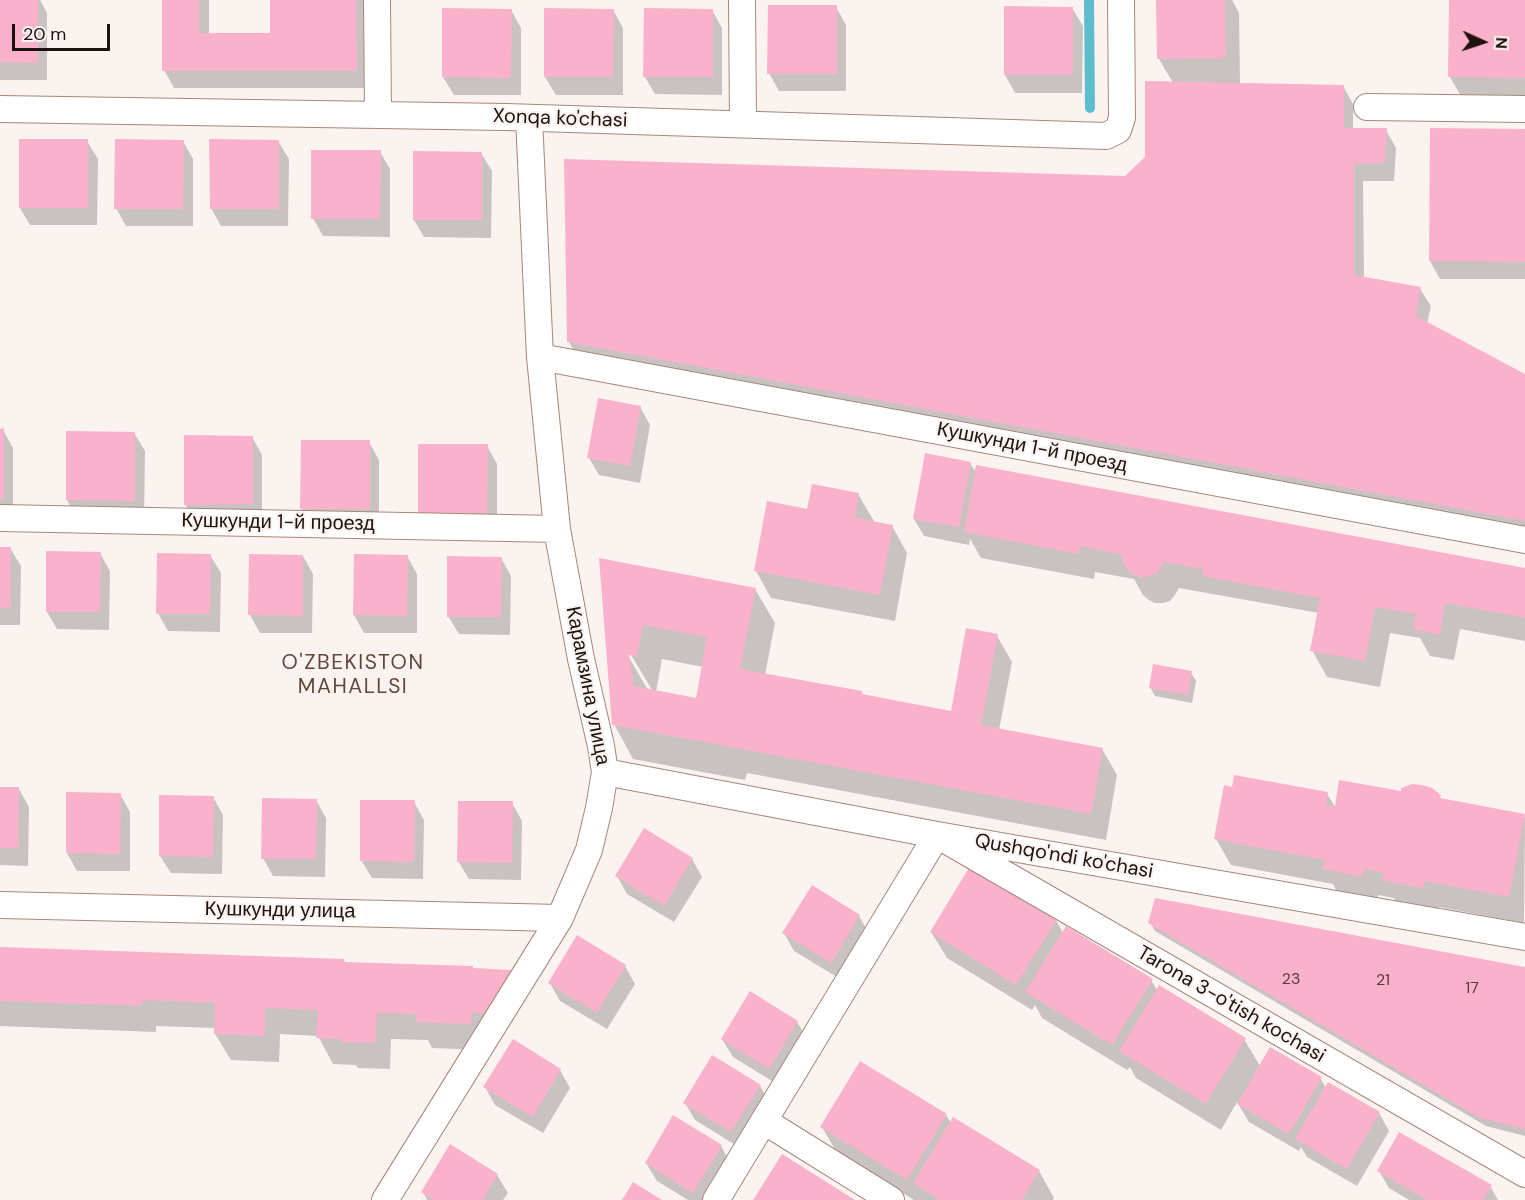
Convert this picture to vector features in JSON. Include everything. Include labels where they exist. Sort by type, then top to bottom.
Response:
[{"type":"street","points":[[377,0],[378,115]]},
{"type":"street","points":[[742,0],[743,123]]},
{"type":"street","name":"Xonqa ko'chasi","points":[[0,109],[743,123],[1106,136],[1119,130],[1122,118],[1121,0]]},
{"type":"street","points":[[1367,107],[1525,109]]},
{"type":"street","name":"Карамзина улица","points":[[385,1200],[560,918],[589,850],[605,772],[557,529],[540,357],[529,118]]},
{"type":"street","name":"Кушкунди 1-й проезд","points":[[540,357],[1525,540]]},
{"type":"street","name":"Кушкунди 1-й проезд","points":[[0,518],[557,529]]},
{"type":"street","name":"Qushqo'ndi ko'chasi","points":[[605,772],[937,835],[1525,937]]},
{"type":"street","points":[[716,1200],[937,835]]},
{"type":"street","name":"Tarona 3-o'tish kochasi","points":[[937,835],[1525,1174]]},
{"type":"street","name":"Кушкунди улица","points":[[0,905],[560,918]]},
{"type":"street","points":[[764,1121],[891,1200]]},
{"type":"building","points":[[0,0],[38,0],[38,63],[0,62]]},
{"type":"building","points":[[162,0],[199,0],[199,33],[270,33],[270,0],[356,0],[357,71],[162,71]]},
{"type":"building","points":[[1156,0],[1225,0],[1226,58],[1157,59]]},
{"type":"building","points":[[1449,0],[1525,0],[1525,78],[1448,77]]},
{"type":"building","points":[[768,5],[837,5],[837,74],[767,74]]},
{"type":"building","points":[[1004,6],[1073,7],[1073,75],[1004,75]]},
{"type":"building","points":[[442,8],[512,9],[511,78],[442,77]]},
{"type":"building","points":[[544,8],[614,9],[613,77],[544,77]]},
{"type":"building","points":[[644,8],[713,9],[713,77],[643,77]]},
{"type":"building","points":[[1145,81],[1344,85],[1344,128],[1387,128],[1385,163],[1354,164],[1354,275],[1421,287],[1416,316],[1525,374],[1525,521],[567,342],[564,159],[1125,176],[1145,157]]},
{"type":"building","points":[[1430,128],[1525,129],[1525,262],[1429,261]]},
{"type":"building","points":[[19,139],[88,139],[88,208],[19,208]]},
{"type":"building","points":[[115,139],[184,140],[183,209],[114,209]]},
{"type":"building","points":[[209,139],[279,140],[279,209],[210,209]]},
{"type":"building","points":[[311,150],[381,150],[380,219],[311,219]]},
{"type":"building","points":[[413,151],[482,152],[482,220],[413,220]]},
{"type":"building","points":[[598,398],[641,406],[630,466],[587,458]]},
{"type":"building","points":[[4,428],[4,498],[0,498],[0,429]]},
{"type":"building","points":[[66,431],[135,432],[135,501],[66,500]]},
{"type":"building","points":[[184,435],[253,436],[253,504],[184,505]]},
{"type":"building","points":[[301,440],[370,440],[370,509],[300,509]]},
{"type":"building","points":[[418,444],[488,444],[487,513],[418,513]]},
{"type":"building","points":[[925,453],[971,462],[959,527],[913,519]]},
{"type":"building","points":[[976,465],[1525,568],[1525,618],[1445,603],[1440,635],[1413,629],[1416,614],[1375,607],[1365,661],[1310,651],[1320,598],[1202,576],[1204,569],[1164,562],[1155,574],[1139,577],[1126,569],[1121,554],[1080,546],[1079,554],[964,532]]},
{"type":"building","points":[[812,484],[859,493],[855,518],[893,525],[880,595],[754,571],[767,501],[807,509]]},
{"type":"building","points":[[0,547],[11,547],[10,608],[0,608]]},
{"type":"building","points":[[46,551],[101,552],[100,612],[46,612]]},
{"type":"building","points":[[157,553],[211,554],[210,614],[156,614]]},
{"type":"building","points":[[249,554],[303,555],[303,616],[248,615]]},
{"type":"building","points":[[354,554],[408,555],[407,616],[353,615]]},
{"type":"building","points":[[447,556],[502,557],[501,617],[447,617]]},
{"type":"building","points":[[599,558],[756,588],[740,669],[862,691],[862,694],[951,711],[966,628],[998,634],[981,725],[1103,748],[1091,814],[612,725]],"holes":[[[643,625],[707,637],[696,698],[634,686],[629,655],[637,657]]]},
{"type":"building","points":[[1153,664],[1192,671],[1188,695],[1149,688]]},
{"type":"building","points":[[1234,775],[1328,792],[1326,805],[1335,806],[1339,780],[1401,791],[1401,788],[1412,784],[1422,785],[1432,788],[1441,795],[1440,798],[1525,814],[1509,897],[1425,881],[1423,888],[1383,881],[1384,873],[1364,869],[1362,877],[1323,869],[1325,860],[1214,839],[1224,785],[1232,787]]},
{"type":"building","points":[[0,787],[19,787],[18,848],[0,848]]},
{"type":"building","points":[[66,792],[121,793],[120,854],[66,853]]},
{"type":"building","points":[[159,795],[214,796],[213,857],[159,856]]},
{"type":"building","points":[[262,798],[317,799],[316,859],[261,859]]},
{"type":"building","points":[[360,800],[415,800],[414,862],[360,861]]},
{"type":"building","points":[[458,801],[513,801],[512,863],[457,862]]},
{"type":"building","points":[[644,828],[693,858],[664,906],[615,876]]},
{"type":"building","points":[[970,866],[1057,919],[1016,985],[930,932]]},
{"type":"building","points":[[812,885],[860,915],[831,963],[782,933]]},
{"type":"building","points":[[1155,898],[1525,967],[1525,1129],[1480,1118],[1148,923]]},
{"type":"building","points":[[1066,926],[1153,979],[1112,1045],[1025,992]]},
{"type":"building","points":[[577,935],[626,965],[597,1013],[548,983]]},
{"type":"building","points":[[0,947],[344,959],[344,962],[473,966],[473,968],[511,970],[485,1013],[471,1013],[471,1024],[415,1022],[416,1014],[377,1013],[375,1043],[341,1042],[341,1039],[316,1038],[318,1010],[265,1008],[265,1036],[214,1034],[215,1003],[142,1000],[142,1006],[0,1001]]},
{"type":"building","points":[[1159,985],[1246,1038],[1206,1104],[1119,1051]]},
{"type":"building","points":[[750,991],[798,1021],[769,1069],[721,1039]]},
{"type":"building","points":[[513,1039],[561,1069],[533,1117],[483,1087]]},
{"type":"building","points":[[1270,1047],[1322,1077],[1289,1134],[1237,1104]]},
{"type":"building","points":[[712,1055],[761,1085],[731,1132],[683,1103]]},
{"type":"building","points":[[860,1061],[947,1114],[907,1180],[820,1127]]},
{"type":"building","points":[[1328,1082],[1380,1112],[1347,1169],[1295,1139]]},
{"type":"building","points":[[673,1115],[722,1145],[693,1193],[645,1163]]},
{"type":"building","points":[[953,1117],[1040,1170],[1022,1200],[940,1200],[913,1183]]},
{"type":"building","points":[[1399,1132],[1492,1185],[1483,1200],[1427,1200],[1377,1171]]},
{"type":"building","points":[[450,1144],[498,1174],[483,1200],[434,1200],[421,1192]]},
{"type":"building","points":[[782,1154],[855,1200],[753,1200]]},
{"type":"building","points":[[633,1182],[662,1200],[622,1200]]},
{"type":"waterway","points":[[1089,0],[1090,108]]},
{"type":"district","name":"O'ZBEKISTON MAHALLSI","points":[[353,675]]}]
